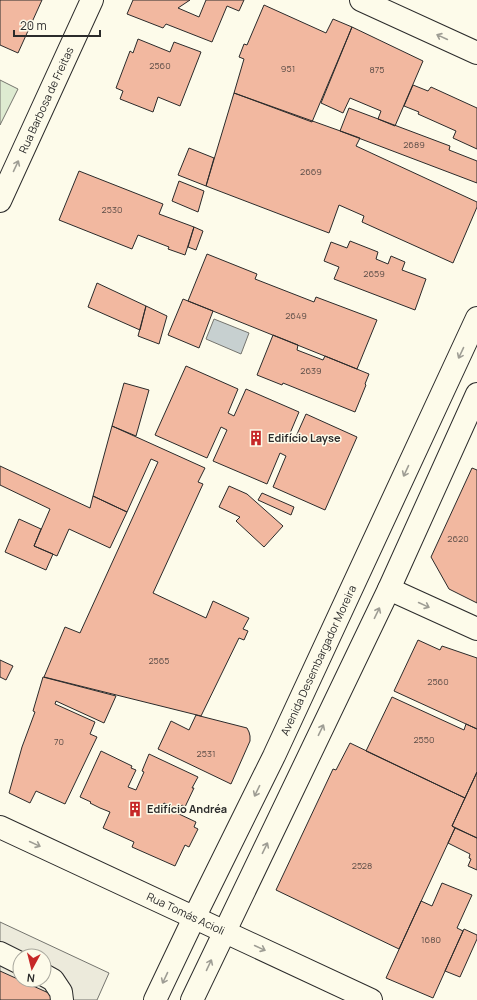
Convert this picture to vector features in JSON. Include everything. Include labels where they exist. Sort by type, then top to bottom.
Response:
[{"type":"main road","name":"Rua Barbosa de Freitas","points":[[0,201],[92,0]]},
{"type":"main road","points":[[361,0],[477,53]]},
{"type":"main road","name":"Avenida Desembargador Moreira","points":[[155,1000],[274,756],[477,318]]},
{"type":"main road","points":[[192,1000],[389,589],[477,394]]},
{"type":"main road","points":[[389,589],[477,629]]},
{"type":"main road","name":"Rua Tomás Acioli","points":[[0,827],[371,1000]]},
{"type":"main road","points":[[0,953],[12,959]]},
{"type":"main road","points":[[52,979],[61,992],[62,1000]]},
{"type":"green space","points":[[0,80],[18,89],[0,125]]},
{"type":"shaded area","points":[[214,319],[249,333],[241,354],[206,339]]},
{"type":"shaded area","points":[[0,922],[109,973],[97,1000],[0,1000]]},
{"type":"building","points":[[0,0],[42,0],[18,53],[0,45]]},
{"type":"building","points":[[133,0],[190,0],[178,8],[199,17],[206,0],[244,0],[239,11],[227,6],[212,42],[166,24],[163,28],[127,14]]},
{"type":"building","points":[[264,5],[326,33],[333,19],[352,27],[312,122],[234,93],[244,59],[239,57],[244,44],[247,45]]},
{"type":"building","points":[[352,27],[423,61],[395,126],[378,119],[381,111],[350,98],[343,113],[321,103]]},
{"type":"building","points":[[138,39],[170,52],[174,42],[201,52],[180,106],[158,97],[153,112],[120,99],[123,91],[116,88],[130,51],[133,53]]},
{"type":"building","points":[[413,85],[428,91],[431,87],[477,108],[477,149],[453,138],[456,131],[404,106]]},
{"type":"building","points":[[234,93],[360,138],[356,146],[477,202],[477,207],[453,263],[362,222],[364,216],[339,205],[329,233],[206,186]]},
{"type":"building","points":[[349,108],[450,146],[449,150],[477,161],[477,183],[340,131]]},
{"type":"building","points":[[189,148],[214,158],[206,186],[178,175]]},
{"type":"building","points":[[79,171],[163,204],[159,214],[194,227],[185,255],[138,235],[132,249],[59,220]]},
{"type":"building","points":[[179,181],[204,191],[198,212],[172,201]]},
{"type":"building","points":[[194,227],[203,231],[196,250],[188,247]]},
{"type":"building","points":[[350,241],[378,252],[376,259],[388,264],[391,256],[405,262],[402,270],[426,279],[415,310],[334,279],[339,267],[324,261],[331,242],[347,248]]},
{"type":"building","points":[[207,254],[257,274],[255,279],[314,302],[316,297],[377,320],[357,369],[188,301]]},
{"type":"building","points":[[97,283],[146,306],[140,330],[88,307]]},
{"type":"building","points":[[183,299],[213,311],[199,348],[168,335]]},
{"type":"building","points":[[146,306],[167,316],[159,344],[138,336]]},
{"type":"building","points":[[273,335],[298,345],[297,350],[323,360],[325,356],[369,374],[355,412],[283,383],[282,385],[257,375]]},
{"type":"building","name":"Edifício Layse","points":[[186,366],[238,389],[228,413],[234,416],[246,389],[299,412],[288,438],[294,441],[306,414],[357,437],[325,510],[273,487],[286,456],[280,453],[267,484],[213,461],[227,430],[221,427],[207,458],[155,435]]},
{"type":"building","points":[[124,383],[149,390],[136,436],[112,426]]},
{"type":"building","points":[[112,426],[205,468],[198,482],[203,484],[153,593],[206,618],[213,601],[249,618],[243,629],[248,631],[244,640],[239,638],[201,716],[44,677],[65,627],[80,633],[158,462],[151,459],[127,512],[93,496]]},
{"type":"building","points":[[0,466],[90,508],[93,496],[127,512],[110,548],[69,529],[57,556],[34,546],[50,509],[0,485]]},
{"type":"building","points":[[472,468],[477,470],[477,603],[449,589],[431,557]]},
{"type":"building","points":[[229,486],[247,494],[283,526],[264,547],[236,521],[240,517],[219,507]]},
{"type":"building","points":[[262,493],[294,507],[291,515],[258,500]]},
{"type":"building","points":[[19,519],[41,529],[34,546],[53,554],[46,570],[5,552]]},
{"type":"building","points":[[418,640],[440,650],[442,646],[477,658],[477,729],[394,691]]},
{"type":"building","points":[[0,660],[13,666],[6,680],[0,677]]},
{"type":"building","points":[[43,677],[116,696],[104,723],[56,701],[55,704],[95,722],[90,734],[97,737],[65,804],[36,791],[30,803],[9,793],[22,747],[35,712],[33,711]]},
{"type":"building","points":[[392,697],[464,730],[466,724],[477,729],[477,772],[465,798],[366,751]]},
{"type":"building","points":[[196,715],[247,728],[250,741],[231,784],[158,749],[171,721],[189,730]]},
{"type":"building","points":[[350,743],[465,798],[452,826],[455,828],[399,949],[276,890],[333,769],[336,770]]},
{"type":"building","name":"Edifício Andréa","points":[[101,751],[132,766],[131,768],[136,770],[128,787],[136,790],[144,772],[142,771],[149,754],[198,777],[185,807],[182,805],[179,810],[164,803],[162,806],[196,822],[194,827],[198,829],[189,847],[185,845],[175,866],[132,847],[134,842],[103,828],[110,812],[80,797]]},
{"type":"building","points":[[477,772],[477,838],[452,826]]},
{"type":"building","points":[[455,828],[477,838],[477,870],[468,866],[471,859],[469,858],[470,854],[448,843]]},
{"type":"building","points":[[442,883],[472,895],[457,928],[463,931],[433,998],[386,978],[421,901],[432,906]]},
{"type":"building","points":[[464,929],[477,935],[477,939],[460,977],[445,971]]},
{"type":"building","points":[[0,971],[12,976],[12,988],[38,988],[53,995],[51,1000],[0,1000]]},
{"type":"place","name":"Edifício Layse","points":[[256,438]]},
{"type":"place","name":"Edifício Andréa","points":[[135,809]]}]
